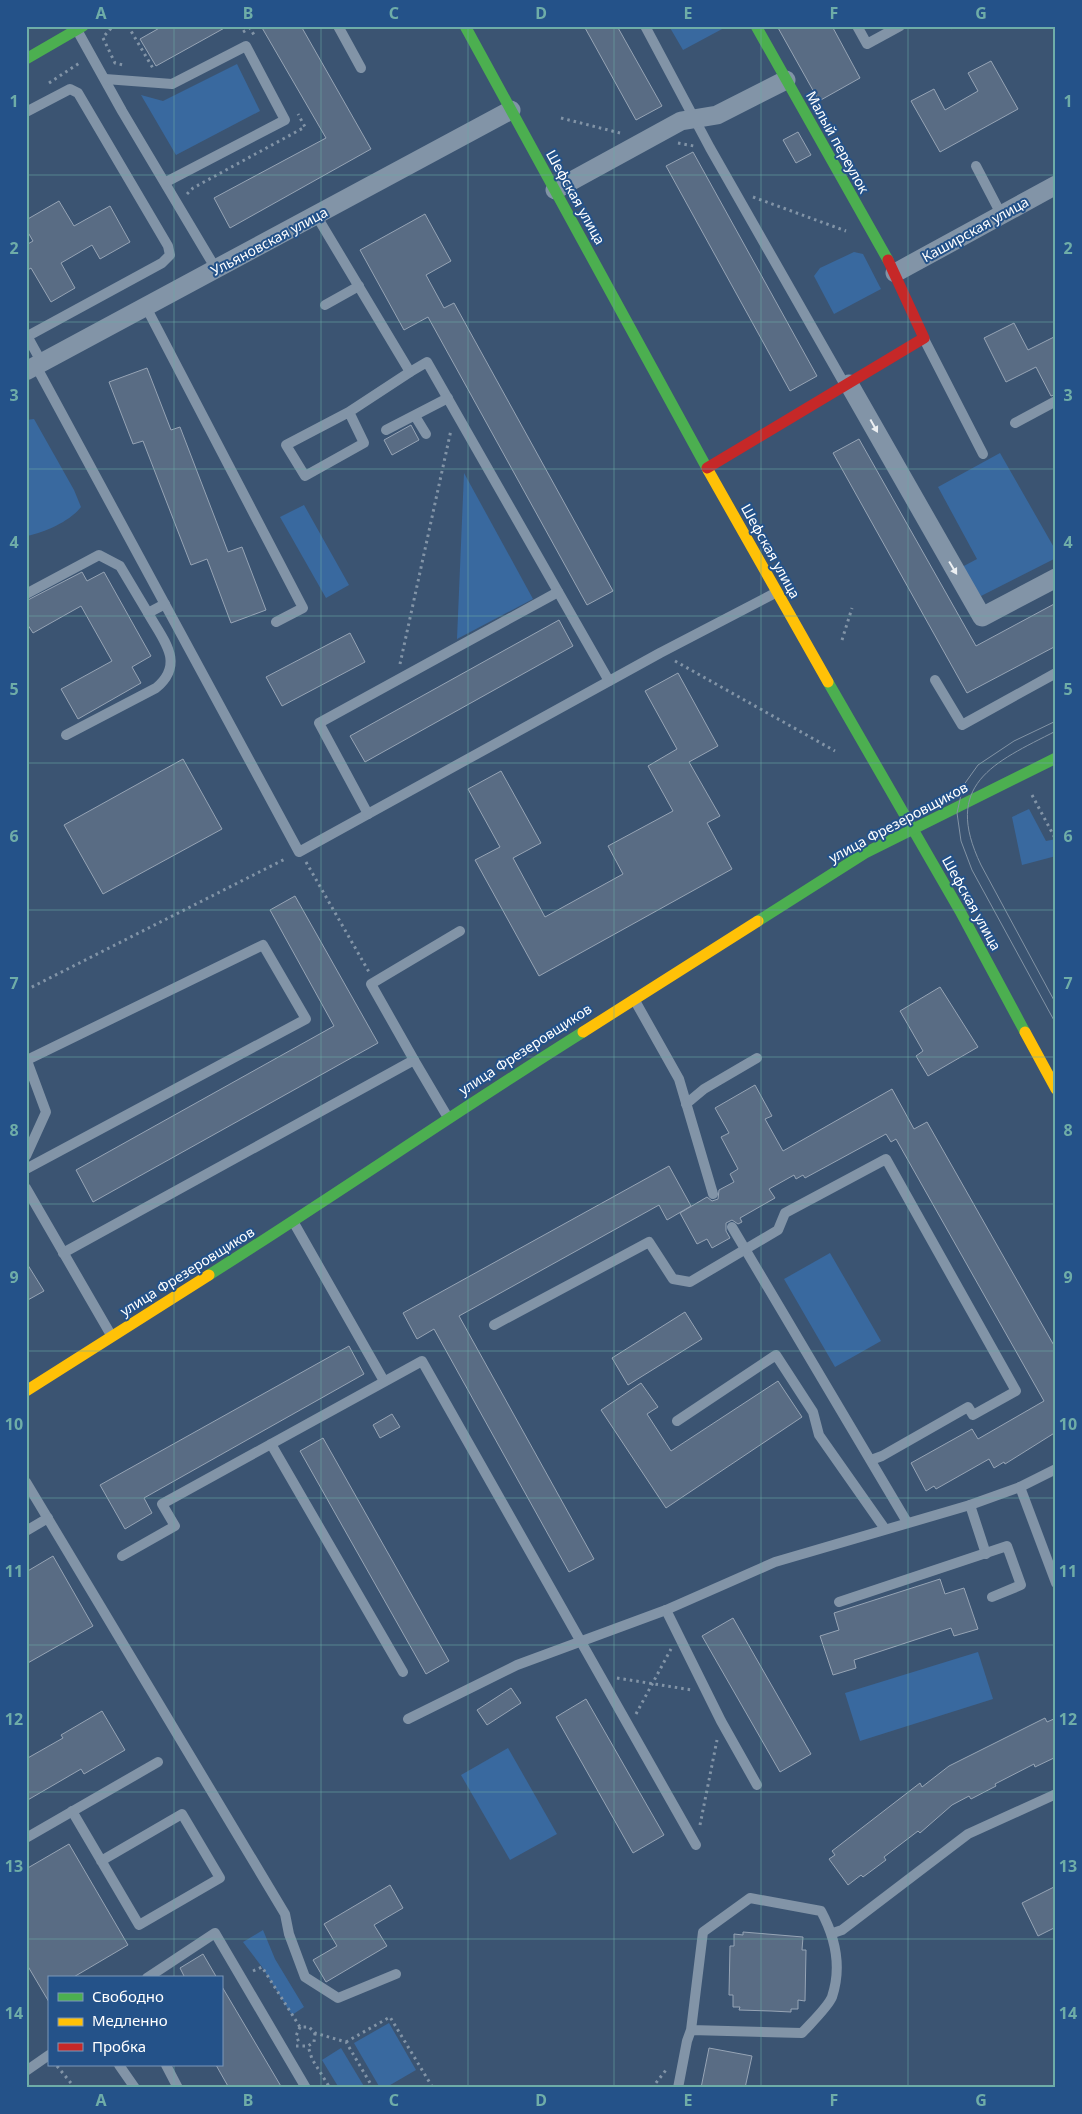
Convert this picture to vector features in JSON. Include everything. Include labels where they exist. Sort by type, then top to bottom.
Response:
[{"type":"main road","name":"Шефская улица","points":[[465,26],[707,468],[914,829],[1056,1089]]},
{"type":"main road","name":"Малый переулок","points":[[756,26],[895,273],[924,338]]},
{"type":"main road","points":[[26,59],[58,36],[80,28]]},
{"type":"main road","points":[[707,468],[924,338]]},
{"type":"main road","name":"улица Фрезеровщиков","points":[[26,1391],[293,1222],[448,1117],[865,853],[1056,758]]},
{"type":"street","points":[[555,190],[673,126],[717,115],[786,80]]},
{"type":"street","name":"Ульяновская улица","points":[[35,367],[511,110]]},
{"type":"street","name":"Каширская улица","points":[[895,273],[1056,185]]},
{"type":"street","points":[[848,385],[982,617],[1056,578]]},
{"type":"lane","points":[[338,26],[362,68]]},
{"type":"lane","points":[[644,26],[734,189],[848,385]]},
{"type":"lane","points":[[857,26],[867,44],[900,26]]},
{"type":"lane","points":[[80,28],[90,53],[216,269]]},
{"type":"lane","points":[[105,79],[172,84],[246,46],[285,120],[166,182]]},
{"type":"lane","points":[[26,112],[70,89],[78,92],[168,246],[170,255],[162,263],[27,336],[35,367],[299,852],[660,653],[777,592]]},
{"type":"lane","points":[[976,166],[1002,214]]},
{"type":"lane","points":[[316,215],[410,372]]},
{"type":"lane","points":[[325,305],[359,286]]},
{"type":"lane","points":[[146,307],[303,608],[276,622]]},
{"type":"lane","points":[[924,338],[983,454]]},
{"type":"lane","points":[[349,412],[364,443],[305,476],[286,445],[349,412],[427,362],[609,681]]},
{"type":"lane","points":[[386,430],[448,398]]},
{"type":"lane","points":[[1015,423],[1056,401]]},
{"type":"lane","points":[[415,416],[426,434]]},
{"type":"lane","points":[[26,594],[99,555],[120,566],[171,654],[172,668],[166,680],[156,688],[66,735]]},
{"type":"lane","points":[[368,814],[319,723],[558,592]]},
{"type":"lane","points":[[148,614],[165,604]]},
{"type":"lane","points":[[935,680],[962,725],[1056,673]]},
{"type":"lane","points":[[448,1117],[371,984],[460,931]]},
{"type":"lane","points":[[26,1156],[46,1112],[27,1059],[263,945],[306,1019],[26,1169]]},
{"type":"lane","points":[[634,998],[679,1079],[713,1194]]},
{"type":"lane","points":[[686,1104],[704,1089],[757,1058]]},
{"type":"lane","points":[[63,1253],[414,1060]]},
{"type":"lane","points":[[494,1325],[649,1242],[673,1278],[690,1282],[778,1230],[786,1213],[886,1159],[1016,1391],[973,1415],[968,1407],[882,1456],[871,1460]]},
{"type":"lane","points":[[26,1188],[112,1336]]},
{"type":"lane","points":[[293,1222],[384,1381]]},
{"type":"lane","points":[[732,1228],[907,1522]]},
{"type":"lane","points":[[678,1421],[776,1355],[814,1412],[819,1435],[885,1529]]},
{"type":"lane","points":[[122,1556],[175,1526],[162,1504],[422,1361],[696,1845]]},
{"type":"lane","points":[[271,1444],[402,1672]]},
{"type":"lane","points":[[408,1719],[517,1665],[666,1610],[775,1562],[970,1505],[1020,1487],[1056,1470]]},
{"type":"lane","points":[[26,1482],[285,1914],[289,1934],[305,1977],[338,1998],[396,1974]]},
{"type":"lane","points":[[1020,1487],[1056,1583]]},
{"type":"lane","points":[[970,1505],[986,1554]]},
{"type":"lane","points":[[26,1531],[48,1518]]},
{"type":"lane","points":[[839,1602],[1007,1546],[1022,1585],[992,1597]]},
{"type":"lane","points":[[666,1610],[721,1721],[757,1785]]},
{"type":"lane","points":[[26,1838],[158,1762]]},
{"type":"lane","points":[[833,1933],[842,1930],[968,1834],[1056,1794]]},
{"type":"lane","points":[[72,1811],[101,1861],[139,1925],[220,1878],[182,1814],[101,1861]]},
{"type":"lane","points":[[678,2088],[691,2030],[703,1932],[750,1898],[820,1911],[833,1933],[837,1965],[832,1998],[802,2033],[691,2030]]},
{"type":"lane","points":[[150,1976],[215,1933],[306,2088]]},
{"type":"lane","points":[[26,2071],[48,2056]]},
{"type":"lane","points":[[120,2066],[135,2088]]},
{"type":"lane","points":[[167,2066],[178,2088]]},
{"type":"path","points":[[42,86],[75,68],[103,38],[108,29],[113,26]]},
{"type":"path","points":[[128,26],[132,32]]},
{"type":"path","points":[[103,38],[115,63],[126,66]]},
{"type":"path","points":[[144,69],[153,70]]},
{"type":"path","points":[[734,189],[851,233]]},
{"type":"path","points":[[396,680],[405,648],[451,429],[458,414]]},
{"type":"path","points":[[842,640],[852,608]]},
{"type":"path","points":[[660,653],[835,751]]},
{"type":"path","points":[[1032,795],[1056,840]]},
{"type":"path","points":[[26,990],[299,852],[317,880]]},
{"type":"path","points":[[629,1727],[678,1636]]},
{"type":"path","points":[[600,1675],[707,1692]]},
{"type":"path","points":[[696,1845],[721,1721]]},
{"type":"path","points":[[241,1977],[262,1967],[300,2028]]},
{"type":"path","points":[[346,2042],[390,2017],[433,2088]]},
{"type":"path","points":[[300,2028],[309,2027],[315,2033],[346,2042],[373,2088]]},
{"type":"path","points":[[300,2028],[296,2036],[300,2044]]},
{"type":"path","points":[[315,2033],[314,2042],[308,2046],[312,2059],[330,2088]]},
{"type":"path","points":[[57,2066],[74,2088]]},
{"type":"path","points":[[652,2088],[668,2068]]},
{"type":"shaded area","points":[[669,26],[723,26],[724,28],[683,50]]},
{"type":"shaded area","points":[[237,64],[260,111],[176,155],[141,95],[163,101]]},
{"type":"shaded area","points":[[854,252],[863,254],[881,289],[834,314],[814,276],[820,268]]},
{"type":"shaded area","points":[[34,419],[74,490],[81,507],[56,526],[27,536],[26,420]]},
{"type":"shaded area","points":[[1000,453],[1056,551],[1056,558],[981,596],[962,567],[977,559],[938,487]]},
{"type":"shaded area","points":[[464,473],[533,599],[457,639]]},
{"type":"shaded area","points":[[304,505],[349,585],[326,598],[280,517]]},
{"type":"shaded area","points":[[1029,809],[1046,841],[1056,839],[1056,856],[1022,865],[1012,817]]},
{"type":"shaded area","points":[[830,1253],[881,1341],[835,1367],[784,1279]]},
{"type":"shaded area","points":[[978,1652],[993,1699],[860,1741],[845,1693]]},
{"type":"shaded area","points":[[508,1748],[557,1834],[510,1860],[461,1775]]},
{"type":"shaded area","points":[[263,1930],[275,1959],[304,2007],[292,2015],[262,1967],[243,1942]]},
{"type":"shaded area","points":[[389,2023],[416,2070],[385,2088],[380,2088],[354,2043]]},
{"type":"shaded area","points":[[341,2048],[365,2088],[339,2088],[322,2060]]},
{"type":"building","points":[[163,26],[228,26],[156,66],[140,39]]},
{"type":"building","points":[[261,26],[301,26],[371,149],[230,228],[214,198],[326,138]]},
{"type":"building","points":[[584,26],[617,26],[662,106],[636,120]]},
{"type":"building","points":[[777,26],[832,26],[860,78],[819,101]]},
{"type":"building","points":[[991,61],[1018,109],[940,152],[911,101],[934,89],[945,110],[978,91],[968,73]]},
{"type":"building","points":[[798,132],[811,155],[796,163],[783,140]]},
{"type":"building","points":[[693,152],[817,376],[790,391],[666,166]]},
{"type":"building","points":[[59,201],[74,226],[110,206],[130,242],[100,259],[92,245],[61,263],[75,288],[51,302],[31,268],[26,271],[26,245],[33,241],[26,229],[26,220]]},
{"type":"building","points":[[425,214],[451,261],[426,275],[444,308],[454,303],[613,591],[587,605],[428,317],[404,330],[360,250]]},
{"type":"building","points":[[1014,323],[1028,350],[1056,336],[1056,394],[1051,396],[1036,367],[1006,382],[984,338]]},
{"type":"building","points":[[147,368],[171,430],[180,427],[228,552],[242,547],[266,610],[231,623],[207,559],[191,565],[143,441],[133,444],[109,382]]},
{"type":"building","points":[[411,425],[419,440],[392,455],[384,440]]},
{"type":"building","points":[[859,439],[976,646],[1056,603],[1056,646],[967,693],[833,453]]},
{"type":"building","points":[[82,572],[87,581],[104,572],[151,656],[132,667],[141,683],[78,719],[61,689],[112,661],[81,606],[33,633],[26,622],[26,601]]},
{"type":"building","points":[[559,620],[573,646],[365,762],[350,736]]},
{"type":"building","points":[[350,633],[365,662],[282,706],[266,677]]},
{"type":"building","points":[[678,673],[718,746],[689,762],[720,816],[707,823],[732,869],[539,976],[475,860],[500,847],[468,789],[501,771],[541,843],[513,858],[545,917],[623,874],[608,846],[673,811],[648,766],[677,749],[645,691]]},
{"type":"building","points":[[183,759],[222,829],[103,894],[64,825]]},
{"type":"building","points":[[295,896],[378,1043],[93,1202],[76,1170],[334,1026],[270,910]]},
{"type":"building","points":[[940,987],[978,1047],[928,1076],[916,1056],[923,1051],[900,1011]]},
{"type":"building","points":[[755,1085],[772,1116],[765,1119],[783,1151],[892,1089],[914,1129],[927,1122],[1056,1349],[1056,1432],[1005,1464],[1004,1462],[994,1468],[989,1459],[936,1489],[934,1486],[926,1491],[911,1463],[972,1429],[978,1439],[1044,1401],[896,1139],[891,1142],[886,1134],[805,1178],[803,1175],[796,1179],[794,1175],[769,1189],[775,1198],[740,1218],[742,1222],[738,1224],[732,1220],[726,1223],[726,1231],[730,1238],[712,1248],[707,1239],[697,1244],[680,1213],[707,1197],[712,1201],[718,1199],[719,1190],[734,1182],[730,1174],[738,1169],[721,1137],[729,1133],[715,1108]]},
{"type":"building","points":[[669,1166],[691,1206],[667,1220],[659,1205],[459,1316],[594,1559],[569,1572],[434,1329],[417,1339],[403,1313]]},
{"type":"building","points":[[26,1262],[44,1291],[26,1301]]},
{"type":"building","points":[[685,1312],[702,1339],[628,1385],[612,1358]]},
{"type":"building","points":[[349,1346],[364,1374],[144,1498],[152,1513],[125,1529],[100,1485]]},
{"type":"building","points":[[778,1381],[802,1417],[666,1508],[601,1410],[641,1383],[658,1407],[647,1414],[671,1451]]},
{"type":"building","points":[[392,1414],[400,1427],[380,1438],[373,1425]]},
{"type":"building","points":[[323,1438],[449,1661],[426,1674],[300,1451]]},
{"type":"building","points":[[53,1556],[93,1626],[26,1664],[26,1572]]},
{"type":"building","points":[[940,1579],[945,1594],[964,1588],[978,1629],[954,1636],[951,1628],[854,1660],[856,1668],[833,1675],[820,1636],[839,1630],[834,1613]]},
{"type":"building","points":[[733,1618],[811,1754],[780,1772],[702,1636]]},
{"type":"building","points":[[511,1688],[521,1703],[487,1725],[477,1710]]},
{"type":"building","points":[[586,1699],[664,1835],[633,1853],[556,1717]]},
{"type":"building","points":[[102,1711],[125,1750],[84,1774],[81,1769],[26,1801],[26,1759],[63,1738],[61,1735]]},
{"type":"building","points":[[1045,1718],[1047,1722],[1056,1718],[1056,1757],[1035,1767],[1034,1764],[971,1799],[969,1796],[952,1805],[920,1833],[918,1831],[884,1857],[886,1860],[863,1877],[861,1875],[848,1885],[829,1859],[835,1855],[832,1851],[920,1783],[922,1787],[949,1766]]},
{"type":"building","points":[[69,1844],[128,1945],[75,1976],[48,1976],[48,2000],[26,1963],[26,1869]]},
{"type":"building","points":[[390,1885],[403,1908],[374,1925],[387,1946],[326,1982],[313,1960],[337,1946],[324,1924]]},
{"type":"building","points":[[1056,1886],[1056,1927],[1038,1936],[1022,1903]]},
{"type":"building","points":[[743,1932],[803,1937],[802,1950],[806,1950],[805,2001],[798,2000],[798,2009],[791,2009],[791,2012],[739,2010],[740,2007],[733,2007],[733,1995],[729,1995],[730,1946],[734,1946],[734,1934],[743,1935]]},
{"type":"building","points":[[203,1954],[216,1976],[184,1976],[180,1968]]},
{"type":"building","points":[[222,1987],[282,2088],[229,2088],[217,2066],[222,2066]]},
{"type":"building","points":[[709,2048],[752,2056],[745,2088],[701,2088]]},
{"type":"tram line","points":[[1056,721],[1014,741],[978,765],[963,786],[957,813],[961,841],[972,870],[1056,1024]]},
{"type":"tram line","points":[[1056,731],[1012,754],[994,766],[980,780],[971,795],[967,814],[970,837],[981,865],[1056,1004]]},
{"type":"traffic: fast","points":[[26,59],[83,26]]},
{"type":"traffic: fast","points":[[465,26],[708,470]]},
{"type":"traffic: fast","points":[[756,26],[888,260]]},
{"type":"traffic: fast","points":[[828,682],[960,911],[1025,1032]]},
{"type":"traffic: fast","points":[[758,921],[865,853],[1056,758]]},
{"type":"traffic: fast","points":[[209,1275],[583,1032]]},
{"type":"traffic: slow","points":[[708,470],[828,682]]},
{"type":"traffic: slow","points":[[583,1032],[758,921]]},
{"type":"traffic: slow","points":[[1025,1032],[1056,1089]]},
{"type":"traffic: slow","points":[[26,1391],[209,1275]]},
{"type":"traffic: jam","points":[[707,468],[924,338],[888,260]]}]
